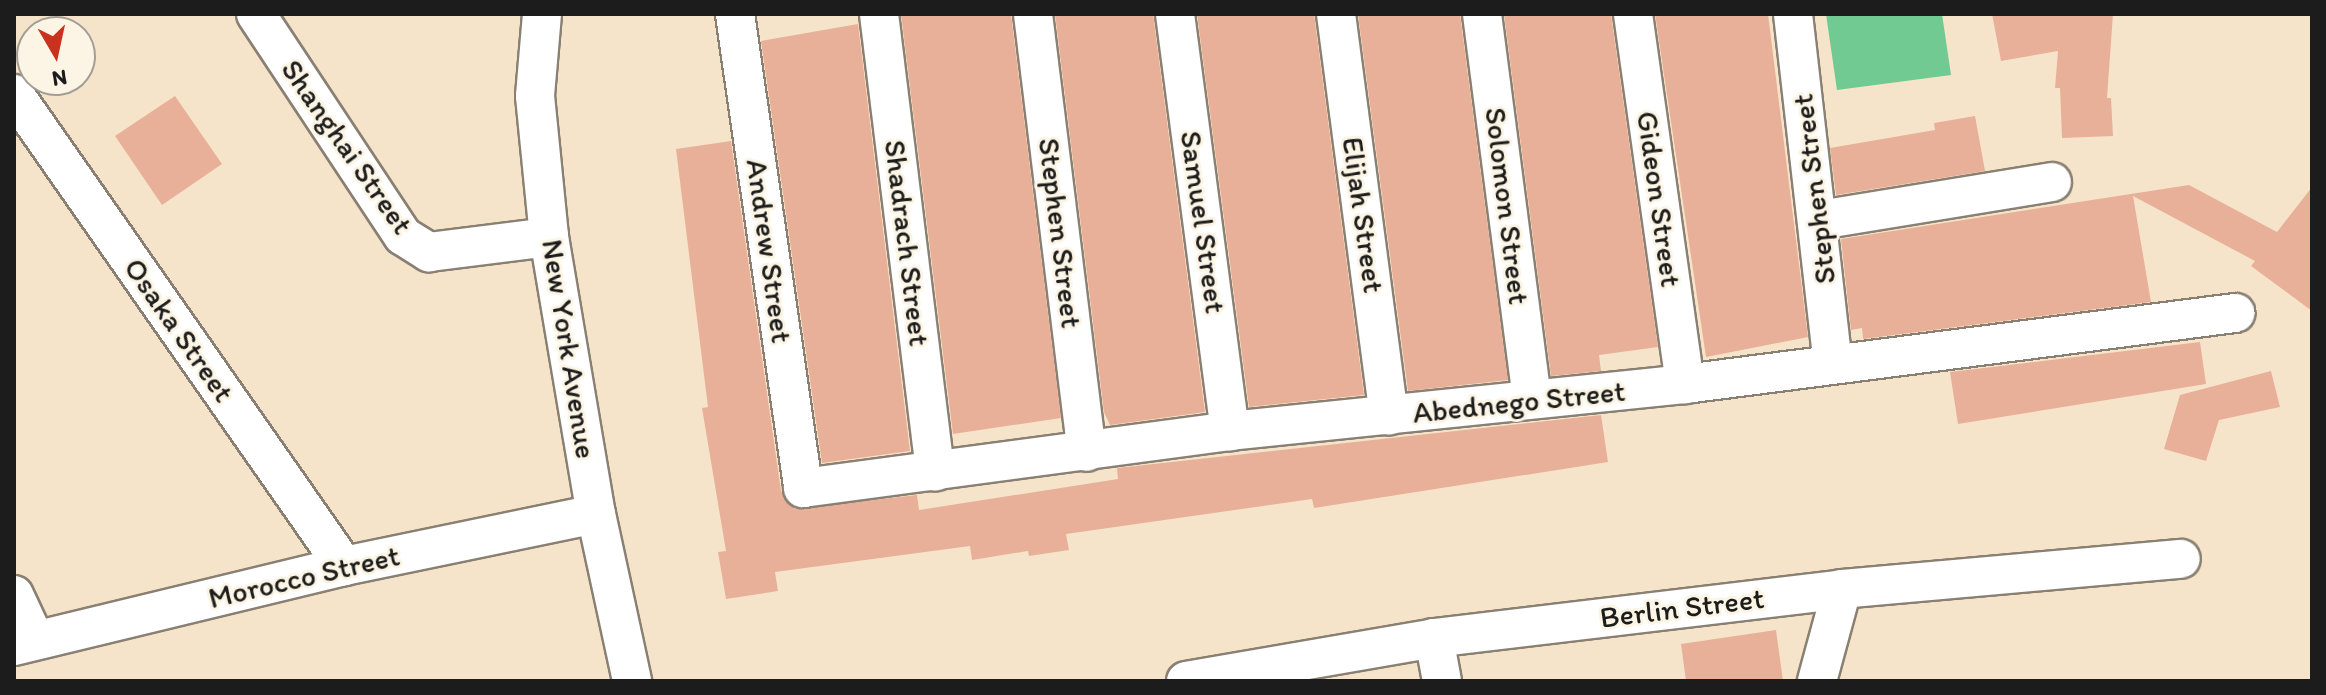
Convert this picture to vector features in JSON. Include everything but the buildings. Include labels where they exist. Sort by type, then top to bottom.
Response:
[{"type":"street","name":"Shanghai Street","points":[[256,14],[403,236],[429,252],[549,237]]},
{"type":"street","name":"New York Avenue","points":[[542,14],[535,96],[549,237],[596,514],[632,681]]},
{"type":"street","name":"Andrew Street","points":[[735,14],[803,488]]},
{"type":"street","name":"Shadrach Street","points":[[879,14],[935,472]]},
{"type":"street","name":"Stephen Street","points":[[1033,14],[1087,452]]},
{"type":"street","name":"Samuel Street","points":[[1175,14],[1230,431]]},
{"type":"street","name":"Elijah Street","points":[[1336,14],[1389,416]]},
{"type":"street","name":"Solomon Street","points":[[1482,14],[1532,398]]},
{"type":"street","name":"Gideon Street","points":[[1633,14],[1685,384]]},
{"type":"street","name":"Stephen Street","points":[[1793,14],[1820,220],[1833,364]]},
{"type":"street","name":"Osaka Street","points":[[14,94],[344,566]]},
{"type":"street","points":[[1820,220],[2052,182]]},
{"type":"street","name":"Abednego Street","points":[[803,488],[1230,431],[1685,384],[2235,313]]},
{"type":"street","name":"Morocco Street","points":[[24,643],[344,566],[596,514]]},
{"type":"street","name":"Berlin Street","points":[[1186,681],[1434,638],[1842,589],[2181,559]]},
{"type":"street","points":[[1817,681],[1842,589]]},
{"type":"street","points":[[14,595],[24,643]]},
{"type":"street","points":[[1434,638],[1442,681]]},
{"type":"green space","points":[[1826,14],[1942,14],[1951,75],[1837,90]]}]
